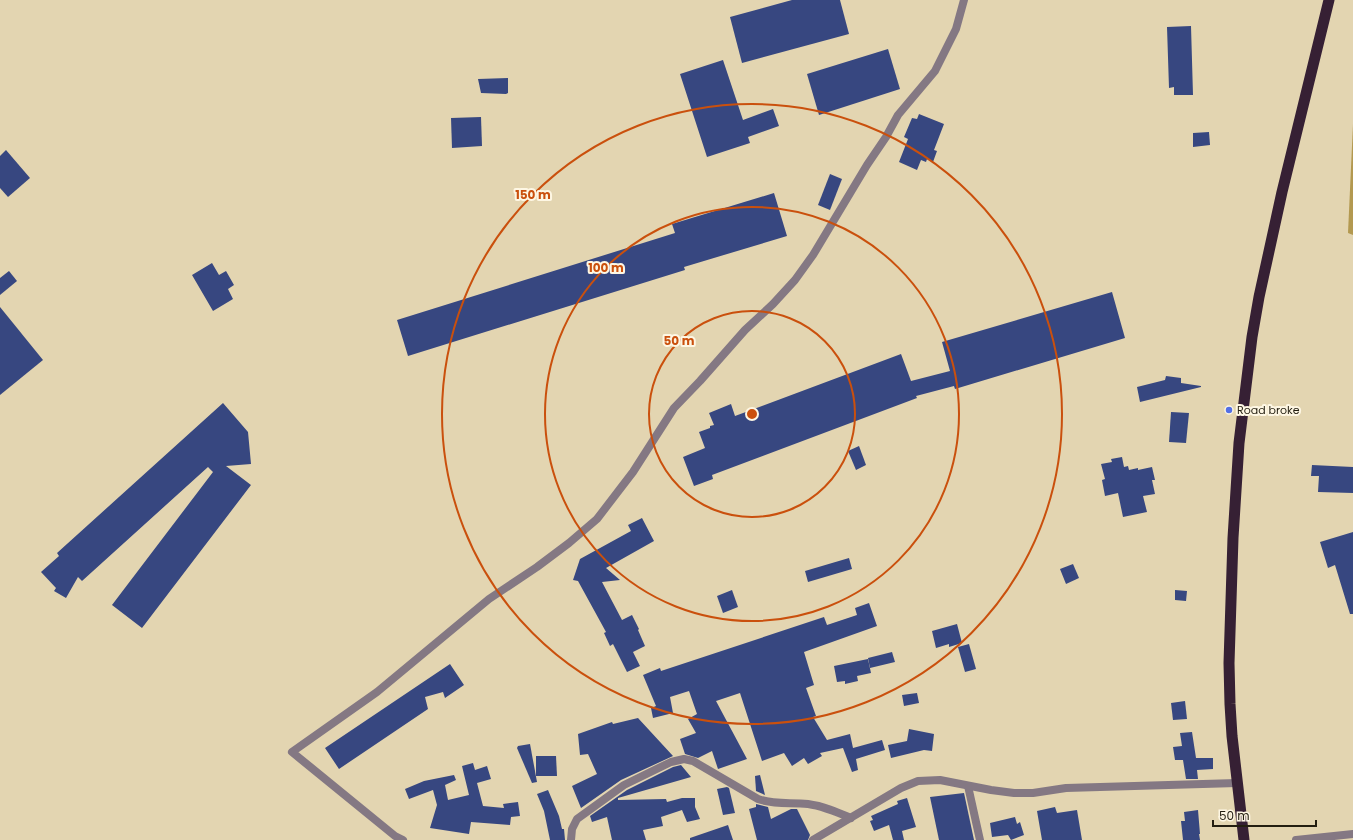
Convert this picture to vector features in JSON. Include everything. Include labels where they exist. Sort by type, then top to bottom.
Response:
[{"type":"highway","points":[[1244,840],[1230,704],[1230,617],[1235,498],[1246,385],[1257,311],[1272,234],[1329,0]]},
{"type":"street","points":[[403,840],[395,836],[292,752],[377,692],[489,599],[537,567],[569,543],[597,519],[633,472],[674,408],[745,330],[773,304],[795,280],[813,255],[898,115],[935,71],[956,29],[964,0]]},
{"type":"street","points":[[571,840],[574,823],[581,814],[624,786],[671,762],[684,759],[693,761],[764,801],[771,803],[809,804],[822,807],[851,818]]},
{"type":"street","points":[[813,840],[901,788],[918,781],[940,780],[1014,793],[1033,793],[1066,788],[1237,783]]},
{"type":"street","points":[[968,786],[980,840]]},
{"type":"street","points":[[1296,840],[1353,834]]},
{"type":"shaded area","points":[[1353,124],[1353,235],[1348,233]]},
{"type":"building","points":[[792,0],[840,0],[849,34],[742,63],[730,17]]},
{"type":"building","points":[[1191,26],[1193,95],[1174,95],[1174,87],[1169,88],[1167,27]]},
{"type":"building","points":[[888,49],[900,89],[819,115],[807,74]]},
{"type":"building","points":[[723,60],[743,120],[773,109],[779,126],[748,137],[750,143],[707,157],[680,74]]},
{"type":"building","points":[[508,78],[508,93],[481,93],[478,79]]},
{"type":"building","points":[[919,114],[944,124],[934,150],[937,151],[933,162],[927,159],[926,162],[921,160],[917,170],[899,162],[908,139],[904,137],[912,118],[917,119]]},
{"type":"building","points":[[481,117],[482,146],[452,148],[451,118]]},
{"type":"building","points":[[1209,132],[1210,145],[1193,147],[1193,133]]},
{"type":"building","points":[[6,150],[30,178],[8,197],[0,188],[0,156]]},
{"type":"building","points":[[830,174],[842,179],[830,210],[818,205]]},
{"type":"building","points":[[774,193],[787,236],[684,267],[685,270],[408,356],[397,320],[675,233],[672,224]]},
{"type":"building","points":[[212,263],[219,275],[226,271],[234,285],[228,289],[233,299],[213,311],[192,275]]},
{"type":"building","points":[[9,271],[17,281],[0,295],[0,278]]},
{"type":"building","points":[[1112,292],[1125,338],[955,389],[954,386],[916,396],[917,398],[712,475],[713,479],[694,486],[683,457],[705,448],[699,432],[714,425],[709,413],[731,404],[735,416],[901,354],[911,381],[950,371],[942,342]]},
{"type":"building","points":[[0,307],[43,360],[0,395]]},
{"type":"building","points":[[1166,376],[1181,378],[1181,383],[1201,387],[1140,402],[1137,387],[1165,380]]},
{"type":"building","points":[[223,403],[248,432],[251,464],[226,466],[251,485],[142,628],[112,605],[213,472],[208,467],[82,581],[78,577],[66,598],[54,591],[56,588],[41,572],[59,556],[57,553]]},
{"type":"building","points":[[1171,412],[1189,413],[1186,443],[1169,442]]},
{"type":"building","points":[[859,446],[866,465],[856,470],[848,451]]},
{"type":"building","points":[[1122,457],[1124,467],[1128,466],[1129,470],[1152,467],[1155,480],[1152,480],[1155,494],[1143,496],[1147,512],[1123,517],[1118,493],[1105,496],[1102,480],[1105,479],[1101,464],[1112,462],[1111,459]]},
{"type":"building","points":[[1312,465],[1353,467],[1353,493],[1318,492],[1319,476],[1311,476]]},
{"type":"building","points":[[642,518],[654,541],[606,568],[620,580],[602,582],[622,620],[632,615],[645,646],[633,652],[640,666],[627,672],[613,644],[610,646],[604,633],[606,632],[578,581],[573,580],[580,559],[631,531],[628,525]]},
{"type":"building","points":[[1353,532],[1353,614],[1350,614],[1335,565],[1328,568],[1320,542]]},
{"type":"building","points":[[849,558],[852,569],[808,582],[805,571]]},
{"type":"building","points":[[1073,564],[1079,578],[1066,584],[1060,569]]},
{"type":"building","points":[[732,590],[738,607],[723,613],[717,596]]},
{"type":"building","points":[[1175,590],[1187,591],[1186,601],[1175,600]]},
{"type":"building","points":[[869,603],[877,626],[804,652],[814,685],[806,688],[816,716],[813,717],[827,740],[850,734],[853,748],[882,740],[885,750],[856,759],[858,770],[852,772],[843,748],[820,753],[822,756],[808,764],[804,758],[792,766],[784,753],[762,761],[740,693],[716,701],[747,759],[718,769],[712,751],[698,758],[685,754],[680,739],[696,733],[688,719],[697,714],[689,691],[670,697],[673,713],[653,718],[651,708],[656,706],[643,675],[660,668],[661,671],[824,617],[827,625],[857,615],[855,608]]},
{"type":"building","points":[[957,624],[962,643],[949,647],[949,644],[936,648],[932,631]]},
{"type":"building","points":[[969,644],[976,669],[965,672],[958,647]]},
{"type":"building","points":[[892,652],[895,662],[870,668],[868,658]]},
{"type":"building","points":[[868,659],[871,673],[857,676],[858,681],[845,684],[845,681],[837,682],[834,666]]},
{"type":"building","points":[[450,664],[464,685],[445,698],[443,692],[425,697],[428,709],[339,769],[325,748]]},
{"type":"building","points":[[917,693],[919,703],[904,706],[902,695]]},
{"type":"building","points":[[1185,701],[1187,719],[1173,720],[1171,703]]},
{"type":"building","points":[[638,718],[673,756],[621,780],[581,808],[572,786],[597,774],[588,754],[580,755],[578,734],[612,722],[613,724]]},
{"type":"building","points":[[909,729],[934,734],[932,751],[924,750],[891,758],[888,745],[907,741]]},
{"type":"building","points":[[1192,732],[1196,758],[1213,758],[1213,769],[1197,770],[1198,779],[1186,779],[1183,760],[1175,760],[1173,747],[1182,746],[1180,733]]},
{"type":"building","points":[[530,744],[537,782],[532,783],[517,748],[518,746]]},
{"type":"building","points":[[536,756],[556,756],[557,776],[536,776]]},
{"type":"building","points":[[473,763],[475,770],[487,766],[491,779],[477,783],[483,806],[504,808],[503,804],[518,802],[520,816],[511,817],[510,825],[471,822],[469,834],[430,828],[437,805],[433,790],[409,799],[405,789],[424,781],[454,775],[456,780],[445,785],[448,800],[469,795],[462,766]]},
{"type":"building","points":[[681,765],[691,777],[618,798],[618,800],[666,799],[667,802],[682,798],[695,798],[695,807],[700,819],[687,822],[682,810],[661,817],[663,826],[643,830],[646,840],[612,840],[607,817],[592,822],[590,816],[627,790],[673,767]]},
{"type":"building","points":[[760,775],[765,795],[756,791],[755,776]]},
{"type":"building","points":[[729,788],[735,813],[723,815],[717,789]]},
{"type":"building","points":[[548,790],[559,816],[562,829],[564,829],[565,840],[550,840],[544,811],[537,794]]},
{"type":"building","points":[[964,793],[974,840],[939,840],[930,797]]},
{"type":"building","points":[[907,798],[916,827],[902,831],[904,840],[893,840],[889,825],[874,831],[870,821],[873,820],[871,816],[898,804],[897,801]]},
{"type":"building","points":[[756,804],[768,807],[771,819],[791,809],[797,809],[810,835],[808,840],[757,840],[749,809],[756,807]]},
{"type":"building","points":[[1055,807],[1057,813],[1077,810],[1082,840],[1042,840],[1037,811]]},
{"type":"building","points":[[1198,810],[1200,840],[1183,840],[1181,821],[1185,821],[1184,812]]},
{"type":"building","points":[[1015,817],[1017,824],[1020,822],[1024,835],[1011,840],[1008,835],[992,837],[990,823]]},
{"type":"building","points":[[728,825],[733,840],[690,840],[690,838]]},
{"type":"place","name":"Road broke","points":[[1229,410]]}]
